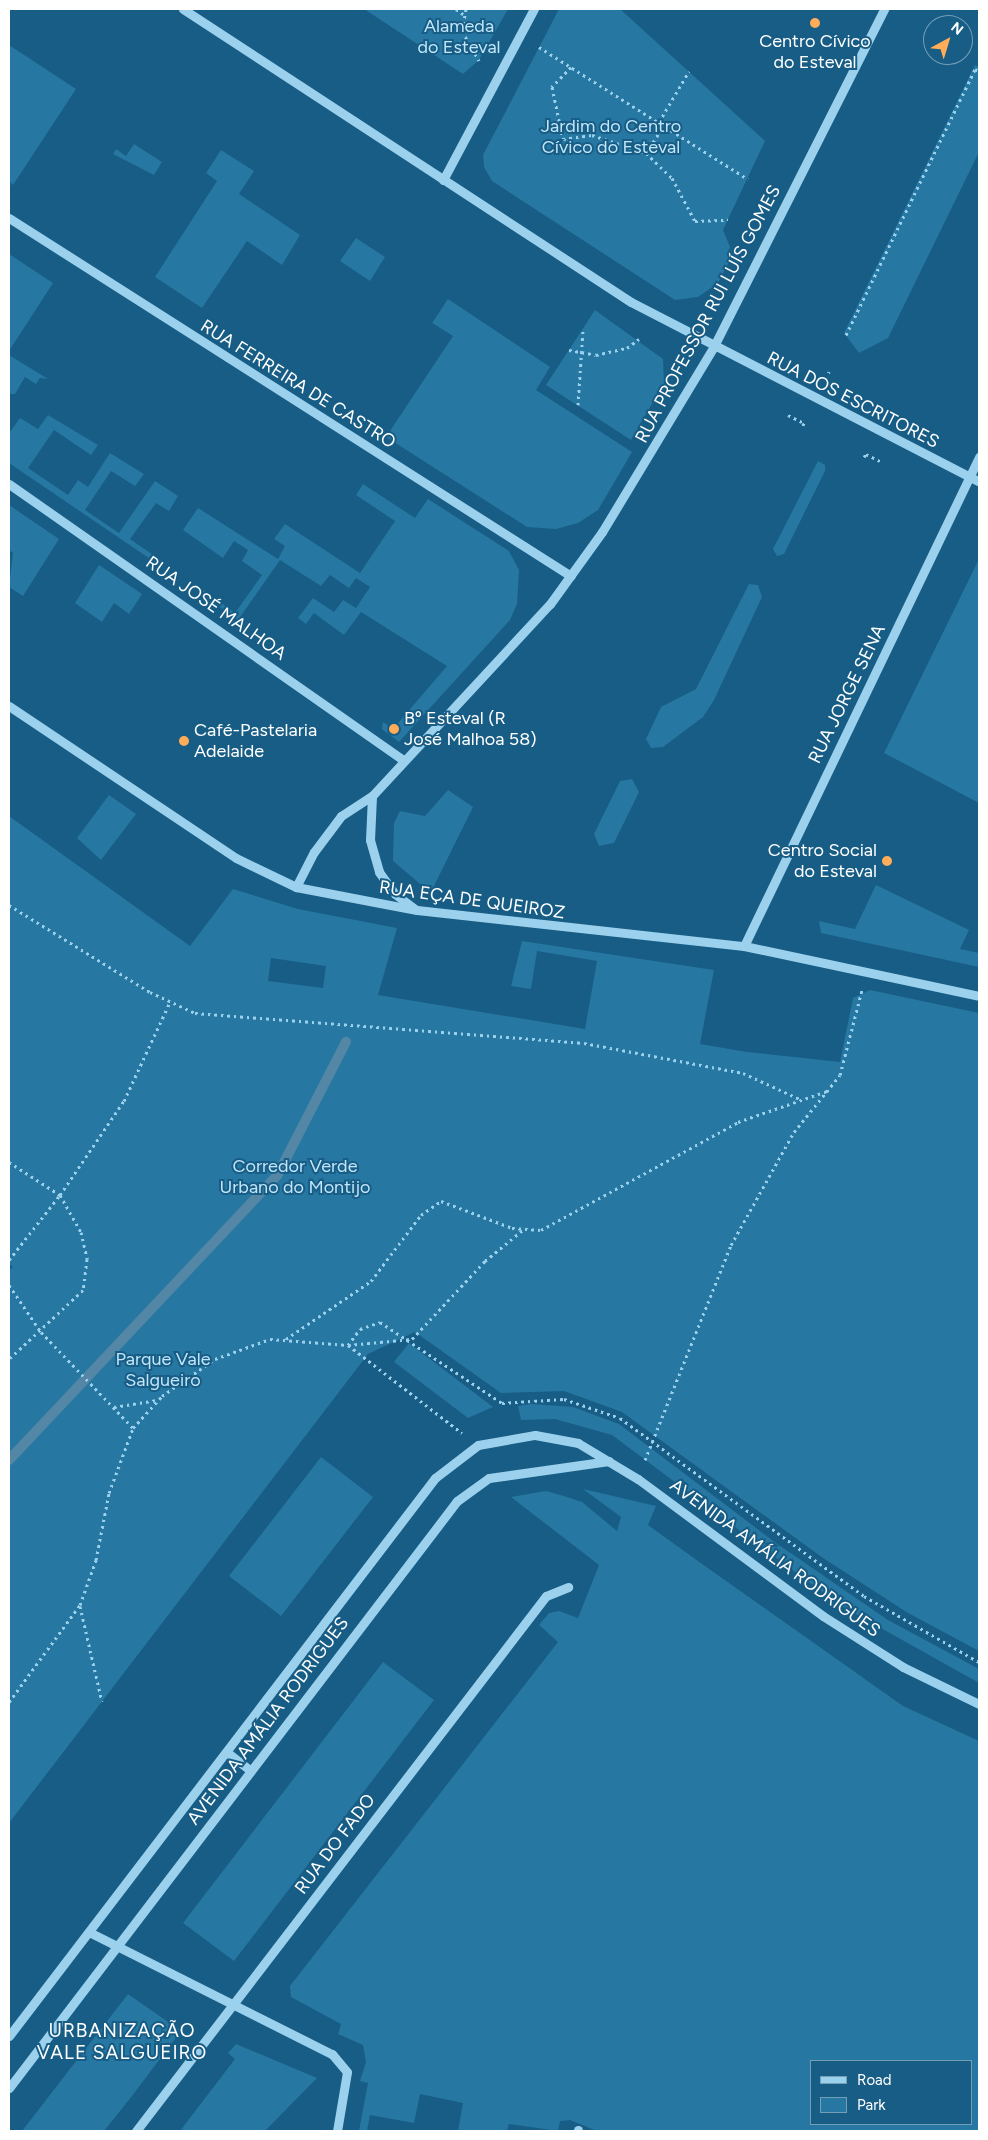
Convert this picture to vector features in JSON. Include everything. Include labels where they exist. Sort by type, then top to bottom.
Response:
[{"type":"street","name":"RUA DOS ESCRITORES","points":[[183,9],[631,302],[713,348],[979,482]]},
{"type":"street","points":[[443,180],[534,9]]},
{"type":"street","name":"RUA PROFESSOR RUI LUÍS GOMES","points":[[296,887],[314,852],[341,816],[372,796],[550,604],[571,576],[650,458],[713,348],[884,9]]},
{"type":"street","name":"RUA FERREIRA DE CASTRO","points":[[9,218],[571,576]]},
{"type":"street","name":"RUA JORGE SENA","points":[[744,946],[979,457]]},
{"type":"street","name":"RUA JOSÉ MALHOA","points":[[9,484],[404,761]]},
{"type":"street","name":"RUA EÇA DE QUEIROZ","points":[[9,706],[236,858],[296,887],[417,910],[744,946],[979,996]]},
{"type":"street","points":[[372,796],[370,840],[379,872],[395,894],[417,910]]},
{"type":"street","name":"AVENIDA AMÁLIA RODRIGUES","points":[[9,2036],[228,1753],[434,1478],[478,1445],[502,1438],[535,1435],[578,1443],[638,1479],[822,1616],[903,1666],[979,1704]]},
{"type":"street","name":"AVENIDA AMÁLIA RODRIGUES","points":[[9,2088],[118,1947],[250,1770],[457,1502],[489,1478],[609,1461]]},
{"type":"street","name":"RUA DO FADO","points":[[136,2131],[546,1596],[568,1587]]},
{"type":"street","points":[[228,1753],[250,1770]]},
{"type":"street","points":[[89,1932],[231,2006],[332,2054],[347,2072],[337,2131]]},
{"type":"path","points":[[456,9],[463,14]]},
{"type":"path","points":[[466,9],[463,14],[462,31],[479,60]]},
{"type":"path","points":[[539,48],[748,179]]},
{"type":"path","points":[[571,67],[552,87],[563,139],[592,135],[646,153],[672,178],[695,221],[728,220]]},
{"type":"path","points":[[846,335],[975,69],[979,71]]},
{"type":"path","points":[[659,122],[689,71]]},
{"type":"path","points":[[646,153],[664,125]]},
{"type":"path","points":[[578,405],[583,355],[583,329]]},
{"type":"path","points":[[569,350],[583,355],[627,348],[639,339]]},
{"type":"path","points":[[826,379],[829,372]]},
{"type":"path","points":[[788,415],[804,423],[802,426]]},
{"type":"path","points":[[864,457],[866,454],[880,461]]},
{"type":"path","points":[[9,905],[170,1002],[195,1014],[584,1043],[743,1073],[802,1100]]},
{"type":"path","points":[[638,1479],[731,1244],[794,1132],[840,1075],[866,972]]},
{"type":"path","points":[[9,1260],[60,1195],[124,1101],[170,1002]]},
{"type":"path","points":[[285,1340],[371,1281],[421,1215],[441,1201],[524,1229],[541,1230],[738,1122],[827,1091]]},
{"type":"path","points":[[9,1162],[60,1195],[81,1232],[87,1259],[83,1290],[42,1332],[9,1359]]},
{"type":"path","points":[[9,1702],[80,1605],[96,1560],[109,1493],[133,1428],[158,1400],[215,1359],[270,1338],[348,1345],[412,1339],[485,1261],[524,1229]]},
{"type":"path","points":[[9,1285],[42,1332],[133,1428]]},
{"type":"path","points":[[348,1345],[360,1329],[380,1322],[412,1339],[502,1403],[564,1399],[620,1418],[864,1596],[979,1662]]},
{"type":"path","points":[[348,1345],[441,1416]]},
{"type":"path","points":[[112,1406],[158,1400]]},
{"type":"path","points":[[80,1605],[102,1702]]},
{"type":"green space","name":"Alameda do Esteval","points":[[364,9],[508,9],[479,60],[463,74]]},
{"type":"green space","name":"Jardim do Centro Cívico do Esteval","points":[[559,9],[620,9],[765,141],[723,230],[733,254],[718,283],[698,297],[675,300],[492,181],[484,167],[483,155]]},
{"type":"green space","points":[[9,45],[76,89],[13,185],[9,181]]},
{"type":"green space","points":[[975,65],[979,67],[979,152],[888,338],[859,353],[844,333]]},
{"type":"green space","points":[[134,144],[162,162],[154,175],[113,154],[116,149],[126,156]]},
{"type":"green space","points":[[221,150],[254,171],[239,194],[300,235],[282,265],[247,241],[202,308],[155,277],[217,181],[206,173]]},
{"type":"green space","points":[[356,238],[385,257],[370,281],[340,261]]},
{"type":"green space","points":[[9,254],[53,283],[9,351]]},
{"type":"green space","points":[[448,299],[550,367],[536,390],[632,452],[598,510],[578,523],[556,529],[527,527],[386,437],[453,336],[432,323]]},
{"type":"green space","points":[[595,310],[663,359],[664,383],[631,440],[546,385]]},
{"type":"green space","points":[[9,355],[48,379],[40,378],[36,384],[25,377],[15,394],[9,394]]},
{"type":"green space","points":[[48,415],[98,445],[91,455],[54,430],[28,468],[68,495],[78,480],[88,487],[110,453],[144,474],[135,486],[111,471],[85,510],[119,533],[155,481],[178,496],[169,511],[156,503],[130,539],[162,561],[159,565],[9,463],[9,433],[20,418],[38,429]]},
{"type":"green space","points":[[818,461],[825,465],[825,471],[784,554],[777,556],[773,549]]},
{"type":"green space","points":[[363,484],[415,518],[428,499],[509,551],[519,570],[517,604],[510,620],[399,742],[382,729],[383,722],[393,729],[447,666],[361,612],[344,635],[314,613],[306,624],[298,618],[313,598],[334,612],[343,600],[356,608],[370,587],[356,578],[349,588],[330,575],[321,586],[280,560],[238,620],[199,592],[202,589],[235,613],[262,575],[242,561],[248,550],[234,541],[223,558],[183,530],[198,508],[278,559],[285,546],[274,539],[285,524],[360,573],[395,521],[356,495]]},
{"type":"green space","points":[[9,505],[59,539],[23,596],[9,587],[13,553],[9,550]]},
{"type":"green space","points":[[979,559],[979,803],[884,753]]},
{"type":"green space","points":[[99,565],[142,594],[129,614],[114,603],[102,622],[75,603]]},
{"type":"green space","points":[[749,584],[758,585],[762,597],[714,700],[703,717],[663,747],[651,748],[646,739],[661,707],[696,689]]},
{"type":"green space","points":[[632,779],[639,792],[614,843],[599,846],[594,834],[620,781]]},
{"type":"green space","points":[[448,790],[473,807],[433,888],[425,888],[393,861],[394,823],[400,811],[425,816]]},
{"type":"green space","points":[[109,795],[136,814],[101,860],[77,838]]},
{"type":"green space","points":[[9,816],[190,946],[233,889],[298,909],[397,928],[378,995],[585,1029],[597,961],[537,951],[531,989],[511,986],[522,941],[714,970],[700,1044],[747,1052],[840,1062],[853,998],[870,990],[979,1013],[979,1651],[908,1613],[823,1558],[622,1412],[564,1391],[501,1393],[415,1332],[368,1354],[9,1823],[9,1270],[13,1267],[9,1264]],"holes":[[[271,958],[326,966],[323,988],[268,981]]]},
{"type":"green space","points":[[876,885],[969,930],[960,949],[979,953],[979,967],[821,933],[819,921],[855,929]]},
{"type":"green space","points":[[409,1343],[493,1407],[468,1418],[394,1362]]},
{"type":"green space","points":[[531,1404],[573,1407],[619,1424],[776,1543],[888,1620],[979,1669],[979,1683],[838,1604],[612,1435],[555,1419],[521,1420],[518,1406]]},
{"type":"green space","points":[[321,1457],[373,1497],[281,1616],[229,1576]]},
{"type":"green space","points":[[583,1489],[656,1506],[648,1525],[903,1706],[979,1741],[979,2131],[597,2131],[570,2120],[560,2121],[558,2131],[509,2124],[507,2131],[458,2131],[463,2103],[420,2094],[414,2123],[370,2115],[367,2131],[359,2131],[368,2083],[360,2081],[366,2062],[363,2045],[338,2034],[341,2024],[291,1997],[290,1986],[558,1642],[539,1625],[549,1613],[559,1611],[578,1618],[599,1565],[511,1497],[546,1491],[564,1496],[582,1502],[617,1531],[621,1517]]},
{"type":"green space","points":[[383,1662],[434,1700],[234,1961],[183,1923]]},
{"type":"green space","points":[[128,1994],[181,2031],[132,2096],[104,2131],[22,2131]]},
{"type":"green space","points":[[236,2044],[317,2078],[265,2131],[180,2131],[235,2059],[228,2053]]},
{"type":"waterway","points":[[9,1460],[277,1176],[346,1042]]},
{"type":"place","name":"Centro Cívico do Esteval","points":[[815,23]]},
{"type":"place","name":"Bº Esteval (R José Malhoa 58)","points":[[394,729]]},
{"type":"place","name":"Café-Pastelaria Adelaide","points":[[184,741]]},
{"type":"place","name":"Centro Social do Esteval","points":[[887,861]]},
{"type":"district","name":"URBANIZAÇÃO VALE SALGUEIRO","points":[[122,2042]]},
{"type":"park label","name":"Corredor Verde Urbano do Montijo","points":[[295,1177]]},
{"type":"park label","name":"Parque Vale Salgueiro","points":[[163,1370]]}]
